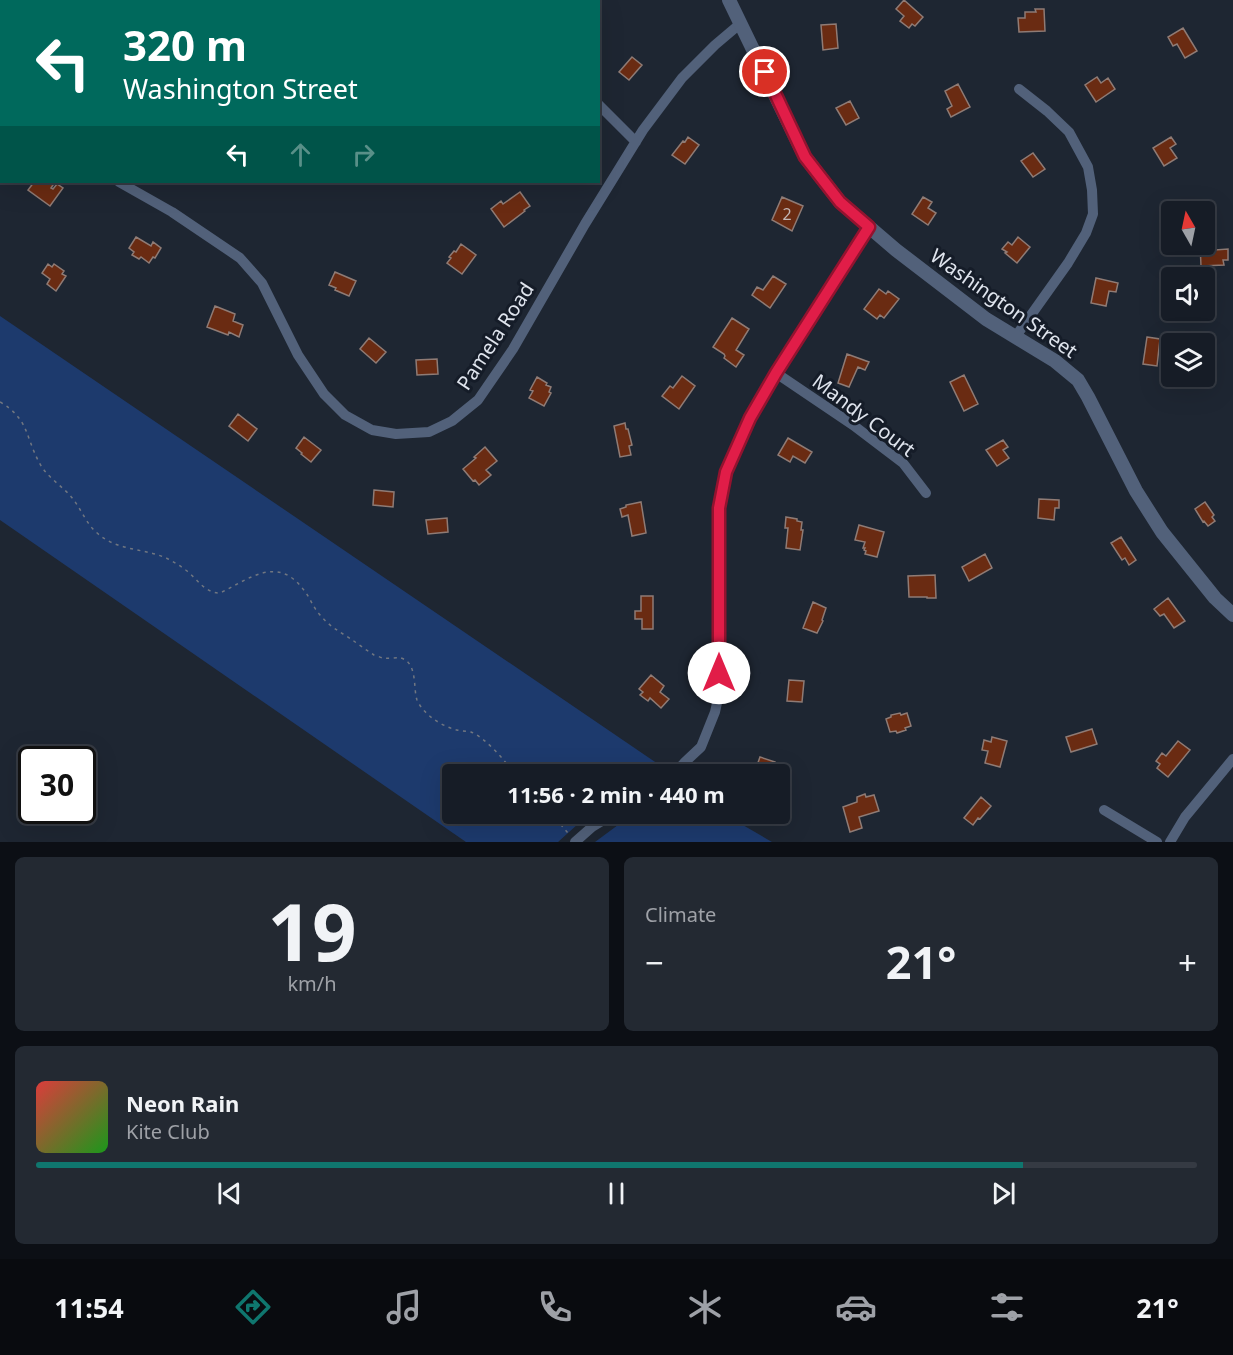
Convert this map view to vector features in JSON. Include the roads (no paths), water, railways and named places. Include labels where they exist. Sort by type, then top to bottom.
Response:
[{"type":"street","name":"Washington Street","points":[[729,0],[805,157],[840,202],[896,250],[986,319],[1055,361],[1078,380],[1146,507],[1215,598],[1233,615]]},
{"type":"street","name":"Pamela Road","points":[[120,183],[172,213],[240,258],[262,283],[298,355],[324,394],[345,415],[372,430],[396,434],[429,432],[452,421],[478,400],[513,349],[585,224],[643,130],[682,78],[741,23]]},
{"type":"street","points":[[1016,336],[1068,263],[1086,233],[1093,214],[1088,167],[1069,132],[1019,89]]},
{"type":"street","points":[[600,106],[636,142]]},
{"type":"street","points":[[683,764],[702,747],[719,694],[719,508],[726,472],[750,418],[776,373],[869,227]]},
{"type":"street","name":"Mandy Court","points":[[776,373],[854,425],[903,463],[926,493]]},
{"type":"street","points":[[1170,842],[1185,817],[1233,759]]},
{"type":"street","points":[[1104,810],[1157,842]]},
{"type":"street","points":[[575,842],[598,824]]}]
